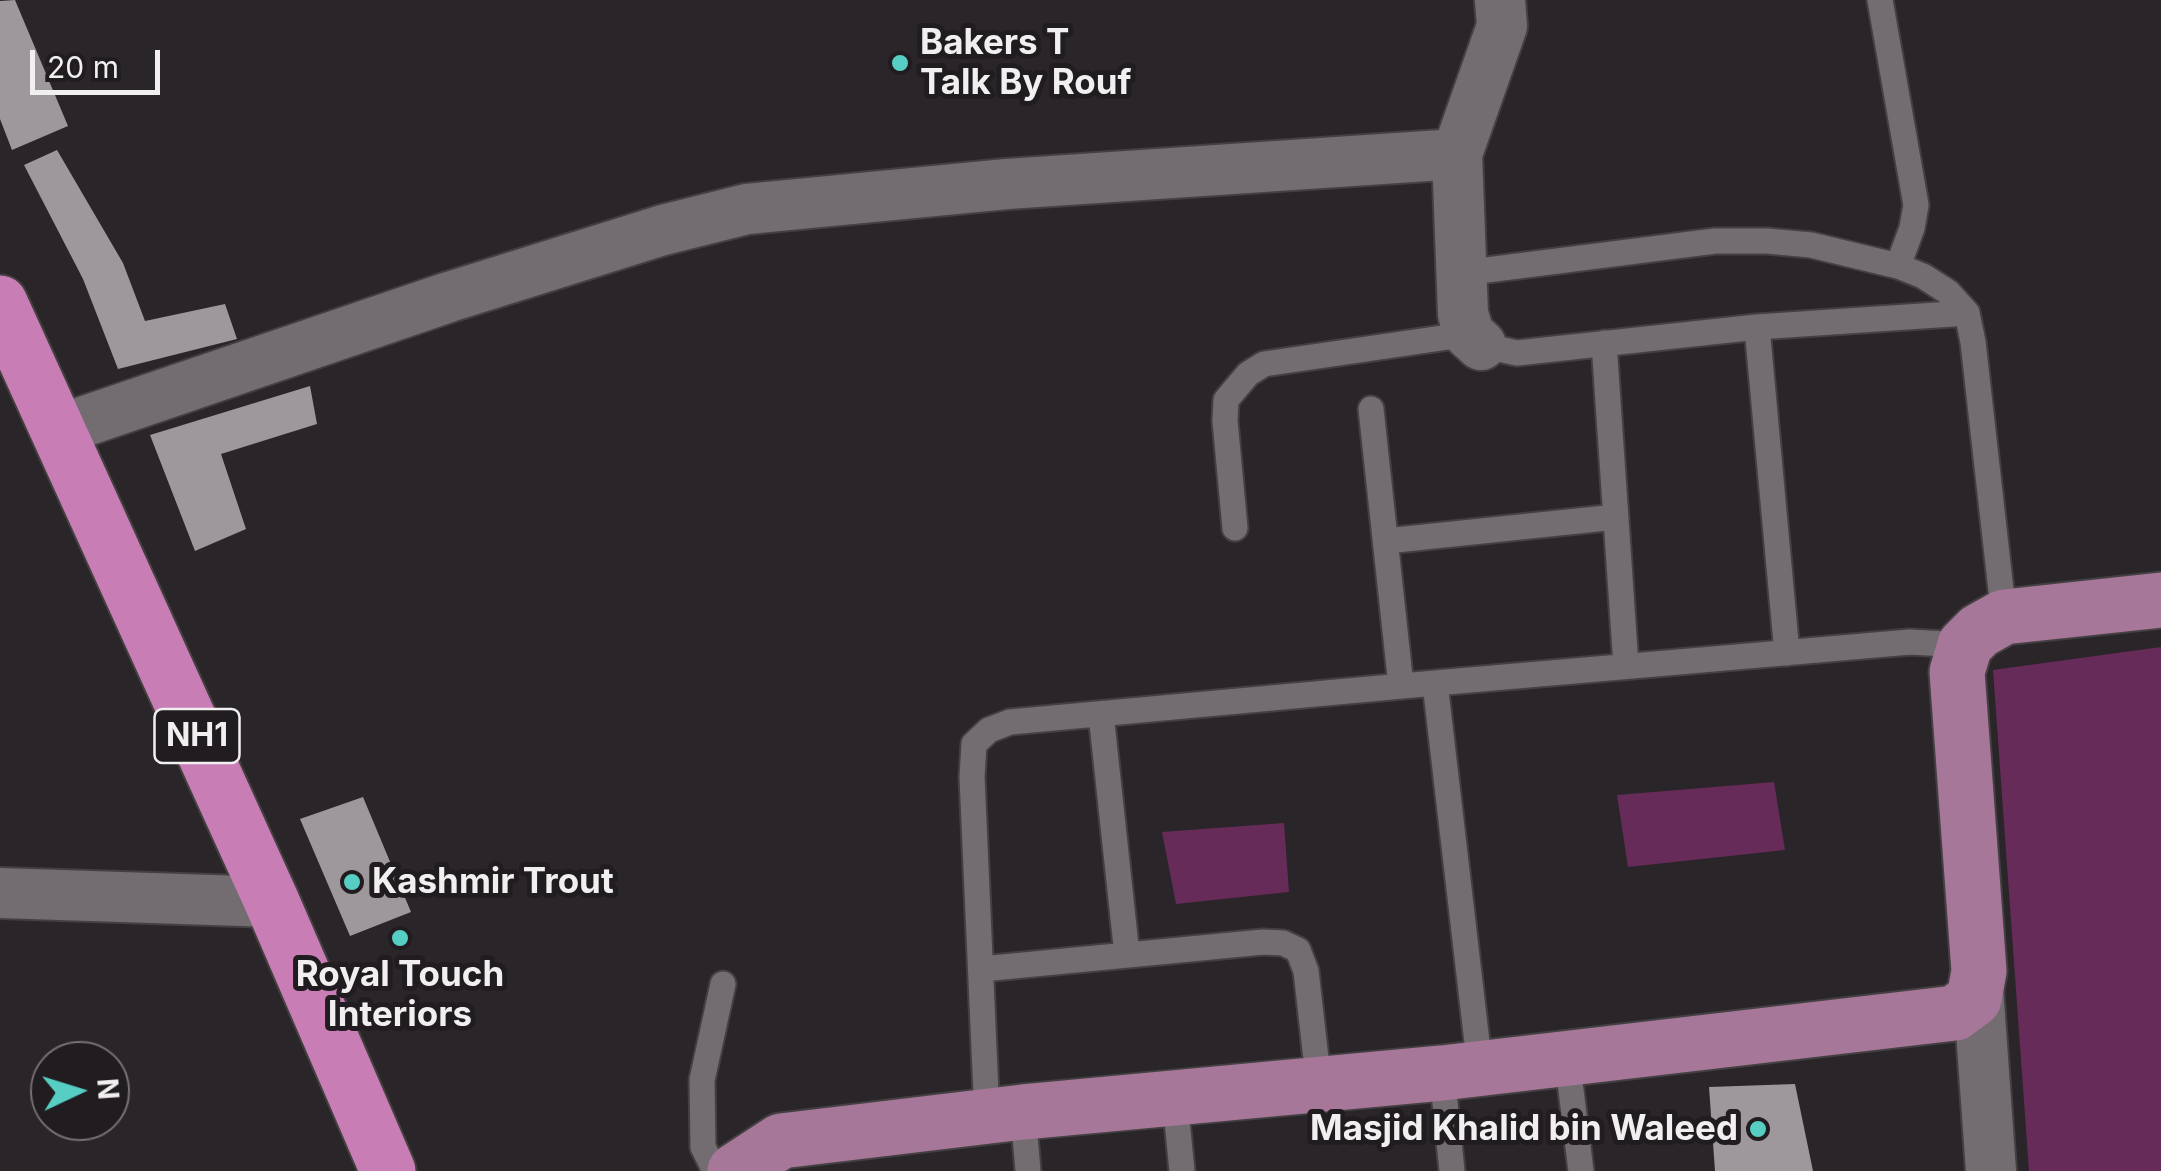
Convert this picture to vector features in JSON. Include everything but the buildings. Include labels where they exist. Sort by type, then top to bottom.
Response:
[{"type":"highway","name":"NH1","points":[[0,304],[16,376],[58,430],[272,902],[388,1171]]},
{"type":"main road","points":[[735,1171],[747,1160],[1005,1114],[1461,1071],[1955,1012],[1968,1006],[1978,988],[1957,672],[1985,631],[2161,600]]},
{"type":"street","points":[[1475,340],[1463,314],[1457,154],[1502,26],[1500,0]]},
{"type":"street","points":[[58,430],[467,291],[663,230],[747,209],[1007,184],[1457,154]]},
{"type":"street","points":[[0,893],[272,902]]},
{"type":"street","points":[[1978,988],[1991,1171]]},
{"type":"lane","points":[[1880,0],[1916,205],[1898,266]]},
{"type":"lane","points":[[1028,1171],[1005,1114],[982,969],[972,777],[974,744],[989,730],[1010,722],[1910,642],[1985,631],[1967,313],[1948,292],[1898,266],[1810,244],[1715,241],[1463,273]]},
{"type":"lane","points":[[1235,528],[1226,400],[1248,374],[1264,364],[1475,340],[1516,352],[1757,327],[1967,313]]},
{"type":"lane","points":[[1757,327],[1786,653]]},
{"type":"lane","points":[[1604,344],[1626,666]]},
{"type":"lane","points":[[1372,409],[1401,686]]},
{"type":"lane","points":[[1386,540],[1616,517]]},
{"type":"lane","points":[[1435,682],[1461,1071],[1452,1171]]},
{"type":"lane","points":[[1100,714],[1127,955]]},
{"type":"lane","points":[[982,969],[1283,943],[1298,950],[1306,970],[1320,1085]]},
{"type":"lane","points":[[715,1171],[702,1148],[702,1080],[723,984]]},
{"type":"lane","points":[[1567,1058],[1581,1171]]},
{"type":"lane","points":[[1175,1100],[1182,1171]]},
{"type":"shaded area","points":[[2161,647],[2161,1171],[2029,1171],[1993,670]]},
{"type":"shaded area","points":[[1774,782],[1785,850],[1628,867],[1617,795]]},
{"type":"shaded area","points":[[1284,823],[1289,892],[1176,904],[1162,832]]},
{"type":"place","name":"Bakers T Talk By Rouf","points":[[900,63]]},
{"type":"place","name":"Kashmir Trout","points":[[352,882]]},
{"type":"place","name":"Royal Touch Interiors","points":[[400,938]]},
{"type":"place","name":"Masjid Khalid bin Waleed","points":[[1758,1129]]}]
